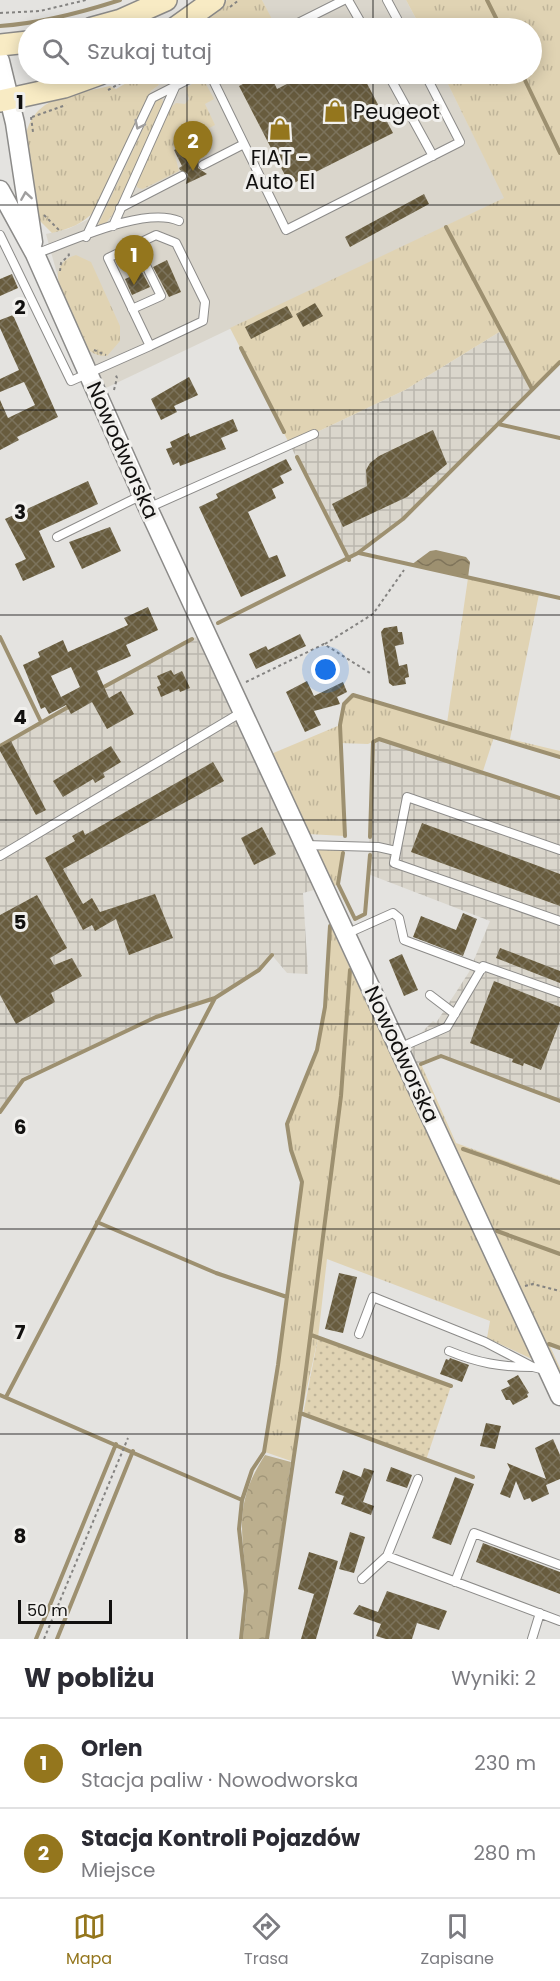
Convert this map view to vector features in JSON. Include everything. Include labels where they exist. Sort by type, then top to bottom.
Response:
[{"type":"main road","points":[[118,18],[166,0]]},
{"type":"main road","points":[[189,18],[214,0]]},
{"type":"main road","points":[[0,45],[18,43]]},
{"type":"main road","points":[[5,100],[72,84]]},
{"type":"street","points":[[0,61],[5,100],[35,254]]},
{"type":"street","name":"Nowodworska","points":[[0,190],[35,254],[145,501],[511,1292],[541,1368],[560,1396]]},
{"type":"lane","points":[[308,18],[344,0]]},
{"type":"lane","points":[[348,0],[358,18]]},
{"type":"lane","points":[[387,0],[397,18]]},
{"type":"lane","points":[[215,84],[286,230],[460,142],[430,84]]},
{"type":"lane","points":[[393,84],[433,156]]},
{"type":"lane","points":[[112,226],[177,85]]},
{"type":"lane","points":[[86,237],[152,98],[177,85]]},
{"type":"lane","points":[[203,165],[244,144]]},
{"type":"lane","points":[[120,208],[182,176]]},
{"type":"lane","points":[[35,254],[131,219],[167,216],[179,221]]},
{"type":"lane","points":[[0,235],[71,381],[110,365],[150,346],[202,321],[205,302],[176,243],[156,235],[108,258],[150,346]]},
{"type":"lane","points":[[132,309],[161,296],[136,245]]},
{"type":"lane","points":[[57,537],[314,434]]},
{"type":"lane","points":[[0,856],[243,711]]},
{"type":"lane","points":[[560,850],[406,797],[394,863],[560,921]]},
{"type":"lane","points":[[305,845],[378,847],[396,851]]},
{"type":"lane","points":[[346,934],[393,913],[399,918],[404,940],[482,969]]},
{"type":"lane","points":[[399,1048],[447,1027],[483,966],[560,993]]},
{"type":"lane","points":[[430,994],[455,1014]]},
{"type":"lane","points":[[359,1334],[373,1297],[485,1342],[541,1368]]},
{"type":"lane","points":[[449,1351],[476,1363],[541,1368]]},
{"type":"lane","points":[[362,1579],[387,1556],[418,1479]]},
{"type":"lane","points":[[455,1582],[474,1533],[560,1565]]},
{"type":"lane","points":[[387,1556],[560,1621]]},
{"type":"lane","points":[[532,1639],[540,1613]]},
{"type":"path","points":[[0,13],[40,11],[86,0]]},
{"type":"path","points":[[31,117],[34,139]]},
{"type":"path","points":[[44,215],[62,233],[66,243],[69,255],[61,262],[59,275]]},
{"type":"path","points":[[90,343],[94,350],[105,354],[117,378],[112,396]]},
{"type":"path","points":[[232,688],[324,644],[373,614],[404,570]]},
{"type":"path","points":[[324,644],[370,673]]},
{"type":"path","points":[[511,1292],[533,1284],[560,1291]]},
{"type":"path","points":[[44,1639],[128,1438]]},
{"type":"shaded area","points":[[262,0],[406,0],[416,18],[271,18]]},
{"type":"shaded area","points":[[448,84],[505,198],[106,388],[64,299],[46,234],[68,229],[89,219],[151,91],[159,85]]},
{"type":"shaded area","points":[[501,331],[532,389],[403,519],[349,560],[290,445],[405,390]]},
{"type":"shaded area","points":[[197,637],[314,890],[303,893],[308,974],[287,973],[271,954],[259,969],[216,996],[157,1015],[22,1078],[0,1110],[0,746],[184,641]]},
{"type":"shaded area","points":[[379,739],[560,798],[560,1101],[441,1056],[415,1066],[404,1040],[421,1033],[433,1021],[436,1023],[469,972],[490,921],[368,874],[373,742]]},
{"type":"green space","points":[[227,0],[262,0],[271,18],[205,18]]},
{"type":"green space","points":[[406,0],[560,0],[560,362],[532,389],[501,331],[405,390],[290,445],[230,328],[504,198],[448,84],[542,84],[542,18],[416,18]]},
{"type":"green space","points":[[125,84],[159,85],[151,91],[94,211],[81,223],[52,233],[40,221],[25,140],[29,125],[36,113],[56,99],[110,86],[116,89]]},
{"type":"green space","points":[[192,84],[206,84],[214,99],[205,104],[215,125],[173,147],[179,171],[143,189],[138,188],[136,185],[170,108],[176,103],[185,104],[189,99],[186,88]]},
{"type":"green space","points":[[157,99],[162,99],[164,105],[113,214],[106,223],[98,225]]},
{"type":"green space","points":[[76,255],[91,262],[120,326],[120,341],[107,356],[94,353],[86,346],[75,326],[61,290],[58,274],[61,264]]},
{"type":"green space","points":[[468,578],[539,594],[510,739],[560,751],[560,757],[494,737],[483,771],[379,739],[368,744],[340,743],[345,836],[307,834],[271,754],[340,725],[344,704],[353,695],[447,723]]},
{"type":"green space","points":[[314,848],[344,850],[338,884],[333,887]]},
{"type":"green space","points":[[331,927],[536,1361],[487,1338],[490,1321],[327,1259],[318,1338],[291,1461],[265,1452],[303,1182],[292,1148],[288,1124],[319,1048],[326,1005]]},
{"type":"green space","points":[[421,1064],[456,1143],[560,1180],[560,1347],[549,1344],[560,1368],[560,1378],[415,1066]]},
{"type":"green space","points":[[318,1338],[451,1386],[426,1460],[303,1415]]},
{"type":"green space","points":[[265,1455],[291,1462],[266,1639],[243,1639],[247,1594],[242,1520],[248,1489]]},
{"type":"water","points":[[436,550],[466,557],[470,562],[468,578],[411,565],[430,551]]},
{"type":"building","name":"Peugeot","points":[[275,84],[277,89],[287,84],[367,84],[393,133],[290,185],[239,86]]},
{"type":"building","points":[[186,144],[195,160],[199,158],[198,168],[207,174],[186,184],[188,174],[180,170],[182,166],[174,150]]},
{"type":"building","points":[[424,194],[429,204],[350,247],[345,237]]},
{"type":"building","points":[[167,260],[181,292],[169,297],[153,267]]},
{"type":"building","points":[[142,272],[150,287],[132,295],[125,279]]},
{"type":"building","points":[[12,274],[18,288],[0,296],[0,279]]},
{"type":"building","points":[[315,303],[323,316],[303,327],[296,314]]},
{"type":"building","points":[[287,306],[293,317],[251,339],[245,327]]},
{"type":"building","points":[[13,315],[58,417],[17,437],[19,440],[0,450],[0,400],[8,418],[35,405],[24,382],[0,392],[0,379],[19,370],[0,328],[0,320]]},
{"type":"building","points":[[189,377],[198,395],[174,406],[177,412],[161,420],[151,399]]},
{"type":"building","points":[[233,419],[238,431],[221,438],[226,449],[180,466],[179,462],[173,465],[166,449],[172,447],[170,442],[189,433],[190,437]]},
{"type":"building","points":[[433,430],[447,464],[407,497],[343,527],[332,504],[367,486],[366,470],[370,463],[379,456]]},
{"type":"building","points":[[286,459],[292,470],[280,476],[284,483],[272,489],[276,498],[248,512],[269,558],[277,555],[286,576],[241,597],[199,507],[218,498],[216,494]]},
{"type":"building","points":[[88,481],[98,504],[39,531],[55,567],[23,581],[15,564],[26,559],[5,519]]},
{"type":"building","points":[[110,527],[121,551],[82,569],[69,542]]},
{"type":"building","points":[[148,607],[158,630],[126,645],[131,656],[97,671],[109,698],[121,691],[134,714],[107,729],[92,702],[71,714],[66,705],[49,714],[45,707],[41,709],[23,665],[40,657],[38,652],[63,640],[68,652],[128,625],[124,618]],"holes":[[[71,667],[80,687],[61,697],[51,676]]]},
{"type":"building","points":[[397,626],[398,632],[402,632],[404,644],[395,646],[399,666],[407,664],[409,677],[405,678],[406,684],[393,686],[389,683],[381,632],[384,628]]},
{"type":"building","points":[[300,634],[306,646],[256,669],[249,654],[266,646],[268,650]]},
{"type":"building","points":[[171,670],[174,675],[182,671],[190,688],[180,692],[179,689],[161,697],[157,687],[161,685],[157,676]]},
{"type":"building","points":[[307,681],[314,696],[343,682],[347,692],[337,697],[340,704],[314,711],[321,725],[305,732],[286,692]]},
{"type":"building","points":[[11,741],[46,810],[36,815],[0,751],[0,747]]},
{"type":"building","points":[[111,746],[121,762],[103,773],[105,777],[95,783],[93,779],[63,797],[53,781]]},
{"type":"building","points":[[213,762],[224,781],[63,869],[83,904],[92,898],[100,912],[155,894],[173,938],[129,955],[116,919],[95,931],[92,925],[83,930],[45,858],[75,841],[72,836],[83,830],[85,835]]},
{"type":"building","points":[[422,823],[560,874],[560,906],[411,852]]},
{"type":"building","points":[[262,827],[276,854],[254,865],[241,838]]},
{"type":"building","points":[[37,895],[67,948],[50,958],[54,965],[72,958],[82,976],[51,993],[55,1002],[16,1024],[0,995],[0,915]]},
{"type":"building","points":[[463,913],[477,919],[463,956],[413,937],[421,916],[456,930]]},
{"type":"building","points":[[500,948],[560,971],[560,983],[496,958]]},
{"type":"building","points":[[402,954],[418,990],[404,996],[389,960]]},
{"type":"building","points":[[494,981],[560,1007],[560,1021],[541,1070],[524,1063],[523,1066],[512,1062],[513,1059],[470,1043]]},
{"type":"building","points":[[339,1273],[357,1277],[343,1333],[325,1329]]},
{"type":"building","points":[[450,1358],[469,1365],[462,1382],[440,1374],[446,1359]]},
{"type":"building","points":[[518,1375],[529,1393],[528,1397],[513,1405],[510,1400],[506,1400],[501,1390],[510,1386],[507,1381]]},
{"type":"building","points":[[486,1423],[501,1426],[495,1449],[480,1446]]},
{"type":"building","points":[[553,1439],[560,1455],[560,1479],[546,1485],[549,1494],[532,1502],[530,1498],[524,1500],[516,1481],[510,1498],[500,1494],[510,1469],[507,1463],[546,1479],[535,1448]]},
{"type":"building","points":[[391,1467],[412,1475],[407,1488],[386,1481]]},
{"type":"building","points":[[364,1468],[374,1471],[363,1502],[374,1506],[371,1515],[341,1504],[344,1496],[335,1493],[343,1470],[361,1477]]},
{"type":"building","points":[[455,1477],[474,1484],[451,1545],[432,1538]]},
{"type":"building","points":[[350,1532],[365,1537],[354,1573],[339,1569]]},
{"type":"building","points":[[483,1543],[560,1572],[560,1594],[476,1562]]},
{"type":"building","points":[[309,1552],[338,1561],[316,1639],[301,1639],[314,1594],[298,1589]]},
{"type":"building","points":[[387,1591],[447,1611],[439,1630],[417,1623],[412,1639],[386,1639],[376,1636],[381,1624],[353,1614],[359,1605],[378,1612]]},
{"type":"waterway","points":[[55,18],[120,0]]},
{"type":"waterway","points":[[487,0],[496,18]]},
{"type":"waterway","points":[[0,26],[18,24]]},
{"type":"waterway","points":[[527,84],[560,153]]},
{"type":"waterway","points":[[446,227],[532,389]]},
{"type":"waterway","points":[[241,348],[284,432]]},
{"type":"waterway","points":[[218,623],[358,553],[403,519],[560,362]]},
{"type":"waterway","points":[[498,424],[560,438]]},
{"type":"waterway","points":[[297,457],[349,560]]},
{"type":"waterway","points":[[359,553],[560,598]]},
{"type":"waterway","points":[[0,637],[41,722]]},
{"type":"waterway","points":[[100,689],[192,639]]},
{"type":"waterway","points":[[345,836],[340,725],[344,704],[353,695],[560,757]]},
{"type":"waterway","points":[[0,746],[70,706]]},
{"type":"waterway","points":[[370,837],[373,742],[379,739],[560,798]]},
{"type":"waterway","points":[[343,853],[338,884],[355,919],[365,914],[370,855]]},
{"type":"waterway","points":[[242,1500],[252,1470],[264,1452],[278,1365],[302,1182],[291,1150],[287,1124],[317,1050],[325,1007],[330,926]]},
{"type":"waterway","points":[[0,1112],[23,1080],[156,1017],[215,998],[259,970],[272,955]]},
{"type":"waterway","points":[[267,1639],[302,1401],[341,1096],[350,970]]},
{"type":"waterway","points":[[6,1397],[215,998]]},
{"type":"waterway","points":[[421,1064],[441,1056],[560,1101]]},
{"type":"waterway","points":[[463,1149],[560,1183]]},
{"type":"waterway","points":[[97,1222],[216,1273],[287,1297]]},
{"type":"waterway","points":[[497,1231],[560,1254]]},
{"type":"waterway","points":[[311,1335],[451,1386]]},
{"type":"waterway","points":[[549,1344],[560,1348]]},
{"type":"waterway","points":[[0,1395],[242,1500],[239,1529],[246,1591],[241,1639]]},
{"type":"waterway","points":[[300,1413],[473,1477]]},
{"type":"waterway","points":[[36,1639],[116,1444]]},
{"type":"waterway","points":[[57,1639],[133,1451]]},
{"type":"place","name":"Peugeot","points":[[335,111]]},
{"type":"place","name":"FIAT - Auto El","points":[[280,129]]},
{"type":"place","name":"Stacja Kontroli Pojazdów","points":[[193,171]]},
{"type":"place","name":"Orlen","points":[[134,285]]}]
